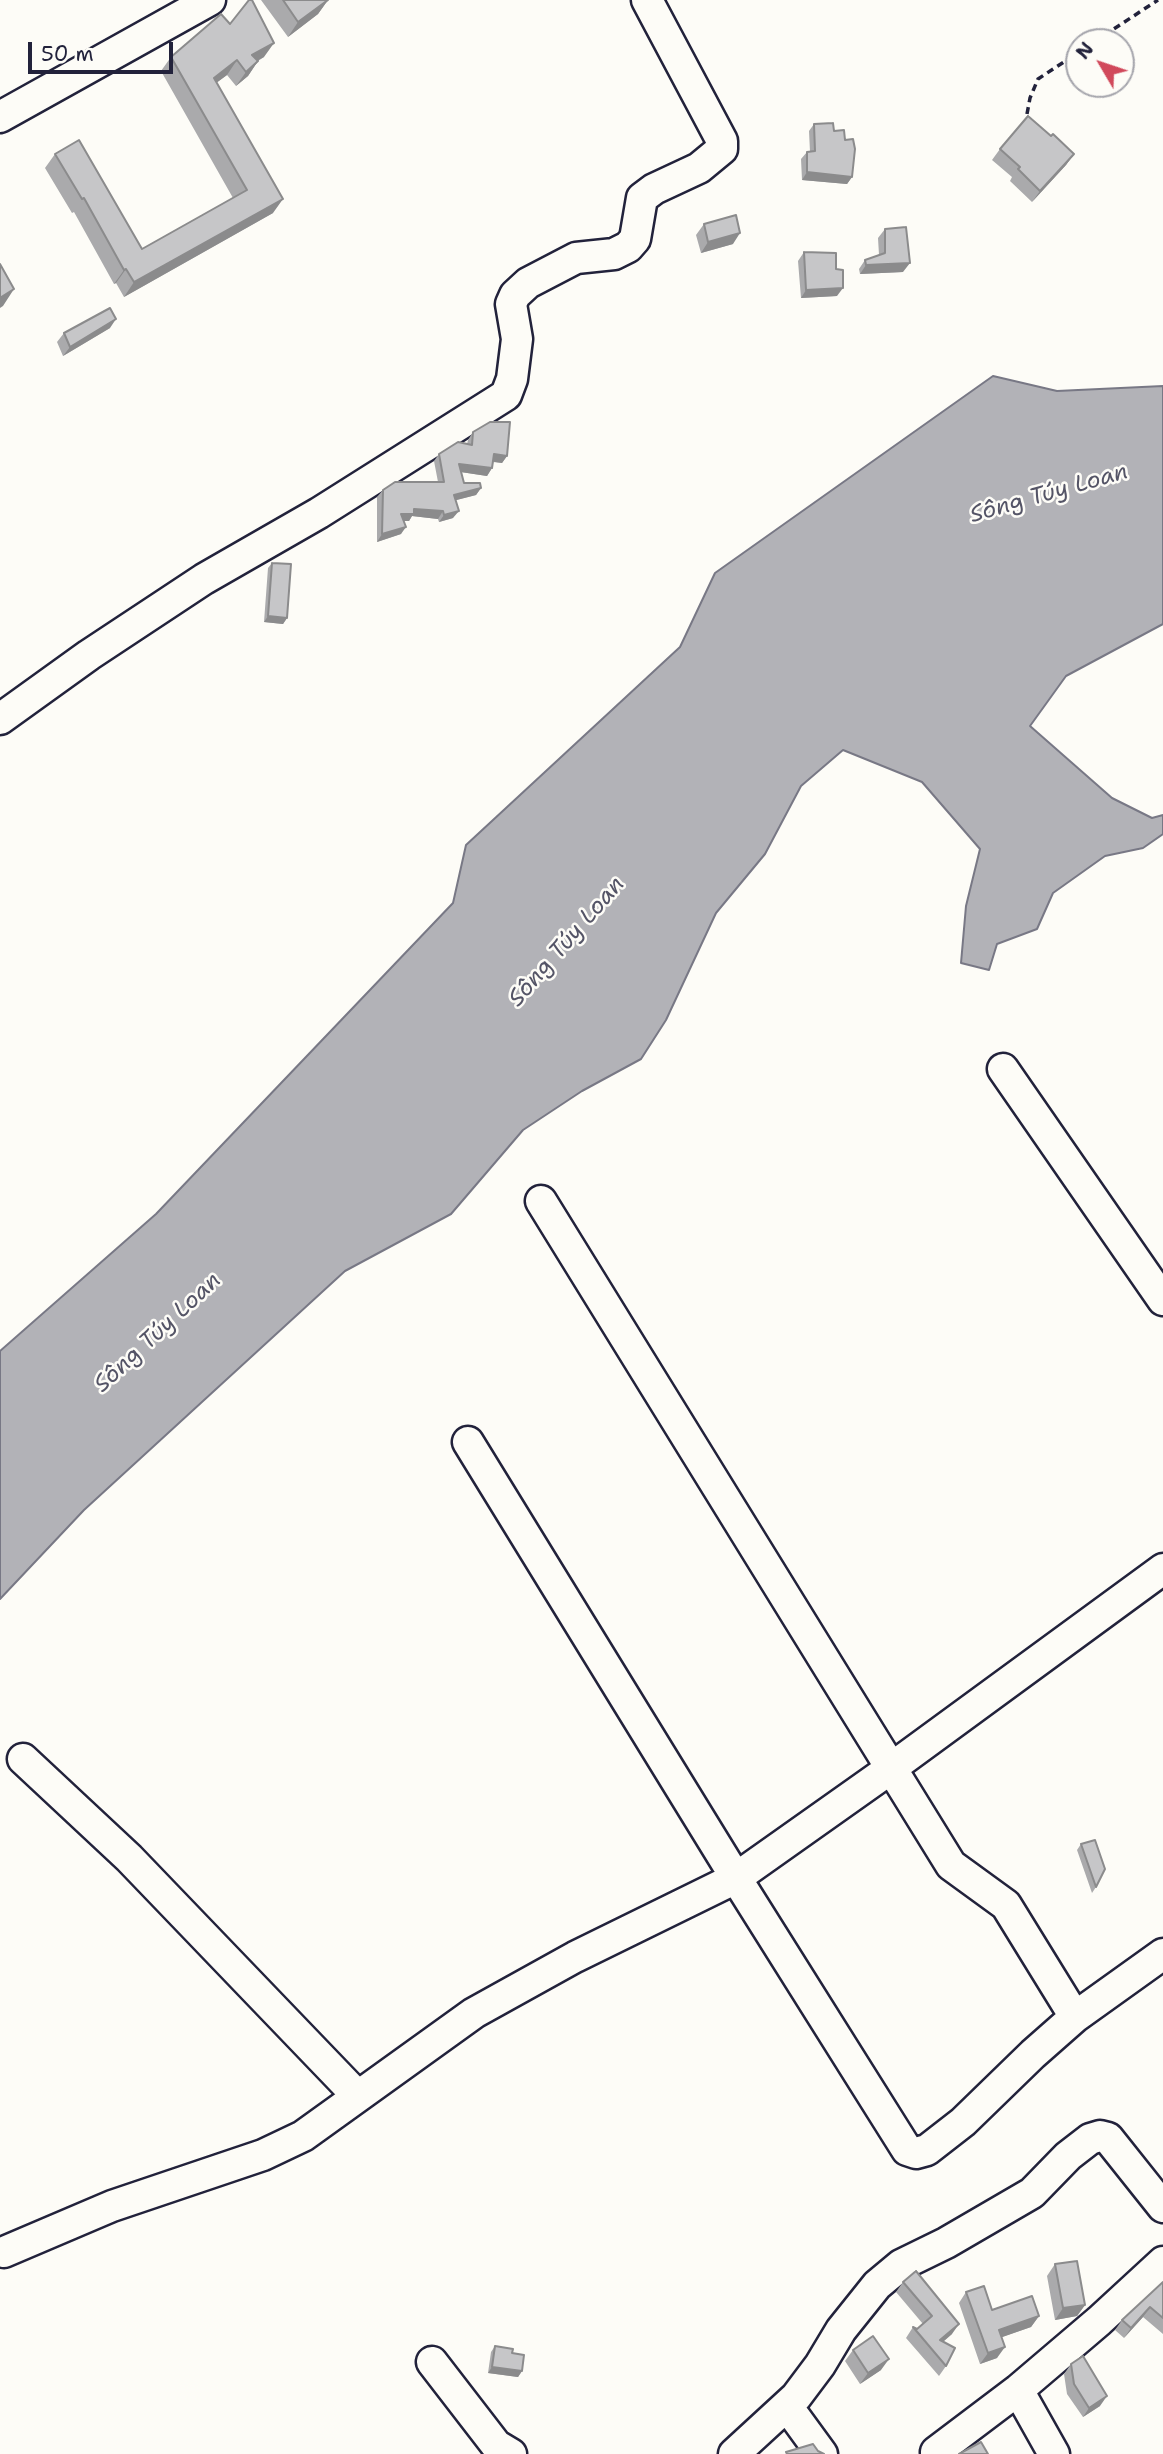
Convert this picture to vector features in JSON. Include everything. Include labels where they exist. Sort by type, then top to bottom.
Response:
[{"type":"street","points":[[0,117],[210,0]]},
{"type":"street","points":[[0,719],[89,655],[204,579],[319,513],[506,395],[512,379],[517,340],[512,304],[515,295],[528,283],[576,258],[614,254],[628,247],[635,239],[642,198],[654,189],[699,168],[722,149],[722,141],[647,0]]},
{"type":"street","points":[[1003,1069],[1163,1300]]},
{"type":"street","points":[[541,1200],[951,1865],[1006,1905],[1016,1917],[1075,2017]]},
{"type":"street","points":[[468,1442],[907,2150],[916,2153],[927,2150],[963,2122],[1075,2017],[1163,1954]]},
{"type":"street","points":[[4,2252],[112,2206],[263,2155],[303,2136],[474,2013],[575,1957],[736,1878],[1163,1569]]},
{"type":"street","points":[[23,1759],[128,1858],[349,2087],[354,2098]]},
{"type":"street","points":[[734,2454],[807,2384],[857,2308],[877,2285],[901,2265],[946,2243],[1032,2193],[1068,2156],[1090,2139],[1100,2136],[1108,2138],[1163,2207]]},
{"type":"street","points":[[936,2452],[1018,2390],[1163,2262]]},
{"type":"street","points":[[432,2362],[496,2451]]},
{"type":"street","points":[[1018,2390],[1054,2454]]},
{"type":"street","points":[[787,2406],[822,2454]]},
{"type":"path","points":[[1115,28],[1158,0]]},
{"type":"path","points":[[1027,114],[1038,79],[1065,61]]},
{"type":"water","name":"Sông Túy Loan","points":[[993,376],[1057,391],[1163,386],[1163,624],[1066,676],[1030,726],[1112,798],[1152,818],[1163,815],[1163,834],[1143,848],[1105,856],[1053,893],[1037,929],[997,944],[989,970],[961,963],[966,906],[980,849],[922,782],[843,750],[801,786],[765,854],[716,913],[666,1020],[641,1059],[582,1091],[523,1130],[451,1214],[345,1271],[84,1510],[0,1599],[0,1351],[156,1214],[453,903],[466,845],[680,647],[715,573]]},
{"type":"building","points":[[249,0],[252,0],[274,43],[252,55],[258,61],[246,72],[237,60],[214,78],[283,199],[134,282],[126,269],[124,270],[84,198],[82,199],[55,154],[79,140],[142,249],[247,190],[171,57],[221,14],[230,24]]},
{"type":"building","points":[[283,0],[328,0],[298,22]]},
{"type":"building","points":[[1028,116],[1074,154],[1040,191],[1000,149]]},
{"type":"building","points":[[833,123],[834,131],[844,130],[845,140],[853,139],[855,149],[852,177],[807,172],[807,152],[815,151],[814,124]]},
{"type":"building","points":[[736,215],[740,233],[708,242],[704,224]]},
{"type":"building","points":[[906,227],[910,263],[866,265],[865,260],[885,253],[885,229]]},
{"type":"building","points":[[804,252],[836,253],[836,269],[843,270],[843,288],[806,290]]},
{"type":"building","points":[[0,264],[14,289],[0,298]]},
{"type":"building","points":[[110,308],[116,319],[70,347],[64,333]]},
{"type":"building","points":[[490,422],[510,422],[507,456],[494,454],[492,468],[459,464],[464,483],[480,483],[481,488],[454,495],[459,511],[444,515],[443,511],[414,509],[414,514],[401,514],[406,527],[382,534],[383,490],[395,482],[444,482],[439,454],[458,442],[472,445],[473,432]]},
{"type":"building","points":[[272,563],[291,564],[287,618],[268,616]]},
{"type":"building","points":[[1095,1840],[1105,1869],[1096,1887],[1081,1844]]},
{"type":"building","points":[[1077,2261],[1085,2305],[1063,2308],[1055,2264]]},
{"type":"building","points":[[916,2271],[959,2324],[940,2340],[955,2348],[946,2366],[913,2327],[917,2329],[932,2316],[903,2282]]},
{"type":"building","points":[[1163,2282],[1163,2318],[1150,2307],[1131,2328],[1122,2320]]},
{"type":"building","points":[[984,2286],[992,2310],[1032,2296],[1039,2316],[999,2330],[1005,2347],[988,2353],[966,2292]]},
{"type":"building","points":[[873,2336],[889,2359],[868,2373],[853,2350]]},
{"type":"building","points":[[495,2346],[513,2349],[512,2353],[524,2355],[522,2371],[492,2367]]},
{"type":"building","points":[[1083,2356],[1107,2396],[1089,2408],[1074,2384],[1071,2364]]},
{"type":"building","points":[[981,2442],[988,2454],[959,2454]]},
{"type":"building","points":[[813,2444],[824,2454],[786,2452]]}]
